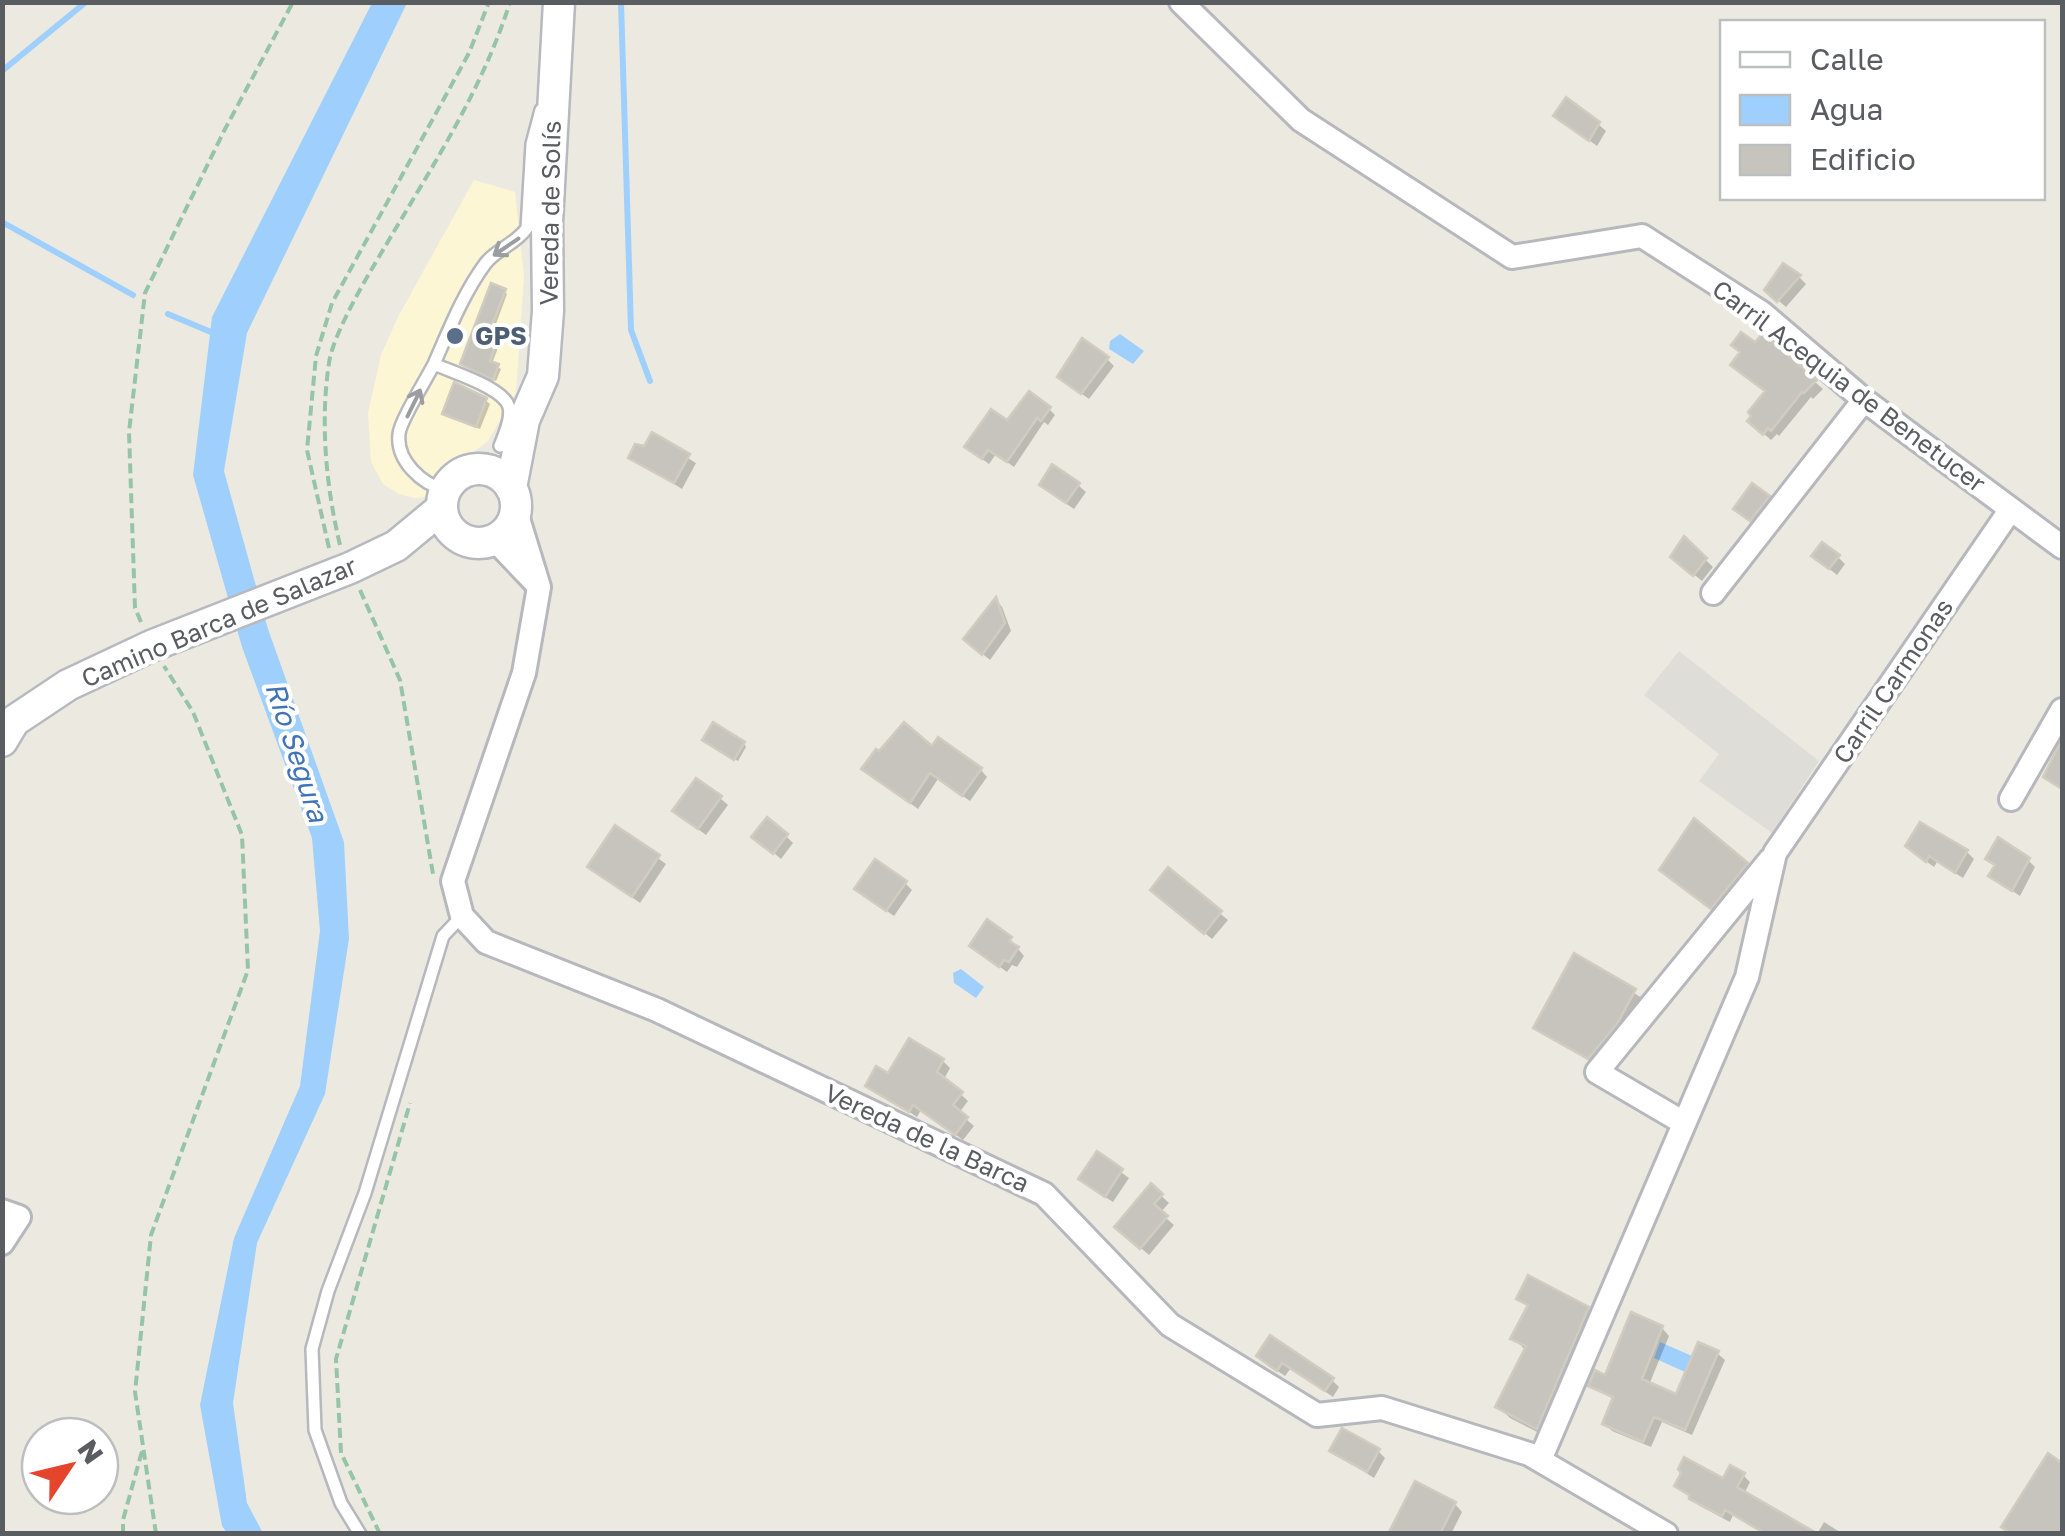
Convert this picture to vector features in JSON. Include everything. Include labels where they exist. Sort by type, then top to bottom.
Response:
[{"type":"street","name":"Vereda de Solís","points":[[514,500],[524,420],[544,376],[547,222],[559,2]]},
{"type":"street","name":"Carril Acequia de Benetucer","points":[[1181,2],[1301,120],[1512,257],[1642,236],[1762,313],[1864,400],[2062,547]]},
{"type":"street","points":[[1712,593],[1864,400]]},
{"type":"street","name":"Vereda de Solís","points":[[490,458],[524,420]]},
{"type":"street","points":[[462,916],[452,882],[524,673],[540,587],[514,500],[493,471],[490,458],[460,474],[443,499],[444,520],[459,538],[470,543],[495,540],[512,524],[514,500]]},
{"type":"street","name":"Camino Barca de Salazar","points":[[396,546],[443,499]]},
{"type":"street","name":"Carril Carmonas","points":[[1684,1123],[1596,1072],[1775,853],[2011,509]]},
{"type":"street","name":"Camino Barca de Salazar","points":[[2,741],[14,721],[68,685],[151,646],[343,571],[396,546],[459,538]]},
{"type":"street","points":[[495,540],[540,587]]},
{"type":"street","points":[[2011,798],[2062,710]]},
{"type":"street","name":"Carril Carmonas","points":[[1540,1460],[1747,977],[1775,853]]},
{"type":"street","name":"Vereda de la Barca","points":[[462,916],[486,942],[658,1010],[1044,1194],[1170,1325],[1317,1415],[1382,1408],[1540,1460],[1666,1534]]},
{"type":"street","points":[[2,1211],[18,1216],[2,1243]]},
{"type":"lane","points":[[443,499],[417,477],[403,453],[399,434],[460,305],[487,260],[520,238],[527,228],[532,144],[554,58]]},
{"type":"lane","points":[[434,364],[500,393],[509,404],[510,417],[490,458]]},
{"type":"lane","points":[[360,1534],[341,1503],[315,1430],[312,1349],[444,936],[462,916]]},
{"type":"path","points":[[156,1534],[135,1392],[151,1235],[248,970],[242,835],[193,712],[151,646],[135,608],[129,432],[145,293],[292,2]]},
{"type":"path","points":[[434,881],[400,680],[322,526],[307,450],[316,356],[332,303],[469,52],[490,2]]},
{"type":"path","points":[[343,571],[324,442],[329,360],[362,287],[452,134],[497,43],[510,2]]},
{"type":"path","points":[[380,1534],[341,1453],[336,1359],[414,1088]]},
{"type":"path","points":[[123,1534],[123,1520],[143,1447]]},
{"type":"shaded area","name":"GPS","points":[[474,180],[515,192],[524,277],[516,392],[488,441],[441,476],[427,497],[415,498],[383,484],[371,462],[368,413],[381,355],[398,317]]},
{"type":"shaded area","points":[[1679,651],[1819,761],[1772,833],[1699,781],[1719,754],[1644,695]]},
{"type":"water","name":"Río Segura","points":[[372,3],[407,3],[247,333],[224,471],[268,629],[344,842],[349,939],[325,1094],[257,1243],[233,1403],[247,1503],[263,1533],[227,1533],[222,1526],[200,1405],[234,1238],[300,1086],[320,931],[312,838],[242,647],[193,475],[212,317]]},
{"type":"water","points":[[1120,334],[1144,351],[1133,364],[1109,349],[1110,341]]},
{"type":"water","points":[[961,969],[984,987],[976,998],[954,983],[953,973]]},
{"type":"water","points":[[1660,1342],[1692,1356],[1685,1372],[1654,1358]]},
{"type":"building","points":[[1566,97],[1600,122],[1589,141],[1553,116]]},
{"type":"building","points":[[1783,263],[1801,275],[1777,302],[1764,290]]},
{"type":"building","points":[[491,283],[506,289],[491,328],[500,332],[490,361],[499,364],[493,380],[460,364]]},
{"type":"building","points":[[1741,332],[1755,342],[1763,333],[1817,380],[1763,435],[1747,421],[1751,416],[1748,412],[1765,391],[1730,365],[1740,352],[1731,345]]},
{"type":"building","points":[[1082,338],[1109,357],[1081,394],[1057,377]]},
{"type":"building","points":[[454,382],[487,398],[476,427],[442,414]]},
{"type":"building","points":[[1029,391],[1051,407],[1041,421],[1037,418],[1007,462],[988,450],[982,459],[964,447],[991,409],[1007,420]]},
{"type":"building","points":[[652,432],[690,454],[674,483],[628,458],[635,444],[644,446]]},
{"type":"building","points":[[1052,464],[1080,483],[1066,503],[1039,485]]},
{"type":"building","points":[[1752,483],[1770,496],[1750,521],[1733,509]]},
{"type":"building","points":[[1684,536],[1707,558],[1693,576],[1670,557]]},
{"type":"building","points":[[1822,542],[1840,555],[1829,569],[1811,556]]},
{"type":"building","points":[[996,597],[1005,623],[982,655],[963,639]]},
{"type":"building","points":[[713,722],[745,742],[734,760],[702,740]]},
{"type":"building","points":[[904,722],[932,746],[938,737],[982,768],[962,796],[930,773],[910,803],[861,769]]},
{"type":"building","points":[[2062,739],[2062,789],[2043,777]]},
{"type":"building","points":[[696,778],[722,796],[698,829],[672,811]]},
{"type":"building","points":[[767,817],[788,834],[773,854],[751,837]]},
{"type":"building","points":[[1694,818],[1748,863],[1711,909],[1659,870]]},
{"type":"building","points":[[1920,822],[1968,850],[1955,873],[1929,856],[1926,862],[1905,846]]},
{"type":"building","points":[[615,825],[660,855],[632,897],[587,867]]},
{"type":"building","points":[[1998,837],[2030,858],[2012,891],[1988,876],[1995,865],[1985,859]]},
{"type":"building","points":[[875,859],[907,881],[886,911],[854,889]]},
{"type":"building","points":[[1168,867],[1222,911],[1204,934],[1150,890]]},
{"type":"building","points":[[987,919],[1019,947],[1009,962],[1004,960],[999,967],[969,946]]},
{"type":"building","points":[[1574,953],[1636,989],[1617,1024],[1588,1059],[1533,1028]]},
{"type":"building","points":[[909,1038],[944,1059],[937,1072],[963,1092],[953,1105],[968,1117],[955,1135],[913,1105],[909,1112],[865,1086],[876,1066],[888,1073]]},
{"type":"building","points":[[1097,1151],[1123,1169],[1105,1197],[1078,1179]]},
{"type":"building","points":[[1151,1183],[1163,1194],[1154,1204],[1168,1216],[1140,1249],[1114,1227]]},
{"type":"building","points":[[1528,1275],[1589,1307],[1537,1429],[1495,1407],[1526,1346],[1510,1339],[1528,1305],[1516,1299]]},
{"type":"building","points":[[1631,1312],[1663,1326],[1642,1379],[1676,1394],[1698,1342],[1719,1351],[1685,1430],[1654,1417],[1643,1442],[1602,1424],[1613,1397],[1588,1386],[1595,1370],[1605,1375]]},
{"type":"building","points":[[1270,1335],[1334,1378],[1325,1391],[1282,1363],[1277,1371],[1256,1356]]},
{"type":"building","points":[[1342,1428],[1380,1449],[1367,1472],[1329,1451]]},
{"type":"building","points":[[2048,1453],[2062,1463],[2062,1534],[2012,1534],[2001,1527]]},
{"type":"building","points":[[1684,1457],[1723,1478],[1730,1465],[1745,1473],[1737,1487],[1818,1534],[1766,1534],[1725,1510],[1722,1516],[1689,1499],[1689,1495],[1674,1486]]},
{"type":"building","points":[[1415,1481],[1456,1502],[1440,1534],[1388,1534]]},
{"type":"waterway","points":[[2,71],[86,2]]},
{"type":"waterway","points":[[621,2],[631,330],[650,381]]},
{"type":"waterway","points":[[2,222],[133,295]]},
{"type":"waterway","points":[[168,314],[218,335]]},
{"type":"place","name":"GPS","points":[[455,336]]}]
